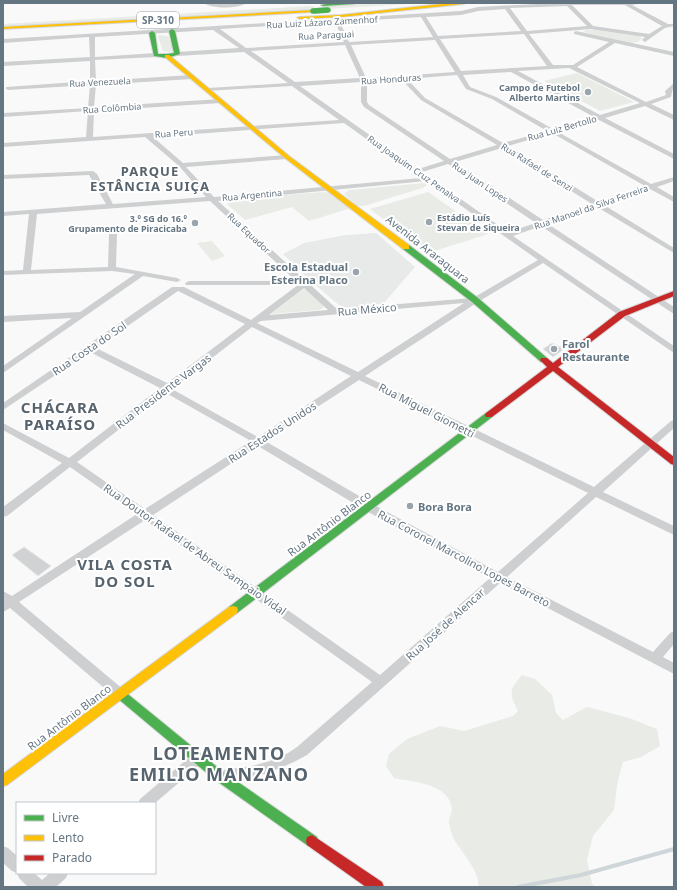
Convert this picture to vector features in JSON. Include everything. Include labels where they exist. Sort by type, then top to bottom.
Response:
[{"type":"main road","name":"SP-310","points":[[3,28],[202,17],[317,8],[354,3]]},
{"type":"main road","name":"SP-310","points":[[3,23],[176,13],[446,3]]},
{"type":"main road","points":[[317,8],[339,19],[463,3]]},
{"type":"main road","points":[[176,13],[233,9],[267,4]]},
{"type":"main road","points":[[177,54],[172,32],[179,26],[202,17]]},
{"type":"main road","points":[[90,24],[127,24],[148,29],[152,31],[156,55]]},
{"type":"main road","name":"Rua Paraguai","points":[[156,55],[167,56],[177,54]]},
{"type":"main road","name":"Avenida Araraquara","points":[[167,56],[287,157],[475,300],[554,368],[674,462]]},
{"type":"main road","name":"Rua Antônio Blanco","points":[[3,781],[554,368],[622,314],[674,293]]},
{"type":"main road","points":[[120,694],[218,775],[377,887]]},
{"type":"street","points":[[206,3],[224,6],[244,3]]},
{"type":"street","name":"Rua Luiz Lázaro Zamenhof","points":[[3,41],[172,32],[339,19],[423,16],[465,13],[478,9],[506,7],[640,3]]},
{"type":"street","points":[[568,4],[591,27]]},
{"type":"street","points":[[627,4],[667,26]]},
{"type":"street","points":[[506,7],[552,68]]},
{"type":"street","points":[[423,16],[459,74],[471,90],[494,98],[674,200]]},
{"type":"street","points":[[339,19],[346,44],[364,80]]},
{"type":"street","points":[[637,46],[649,36],[667,26],[674,25]]},
{"type":"street","name":"Rua Paraguai","points":[[177,54],[525,33],[591,27],[649,36]]},
{"type":"street","name":"Rua Joaquim Cruz Penalva","points":[[214,28],[507,235],[674,350]]},
{"type":"street","points":[[566,30],[674,54]]},
{"type":"street","points":[[89,139],[93,83],[92,36]]},
{"type":"street","points":[[614,41],[574,67],[674,118]]},
{"type":"street","name":"Rua Paraguai","points":[[3,64],[156,55]]},
{"type":"street","name":"Rua Honduras","points":[[208,90],[574,67]]},
{"type":"street","points":[[513,71],[674,157]]},
{"type":"street","name":"Rua Venezuela","points":[[8,88],[192,77]]},
{"type":"street","name":"Rua Rafael de Senzi","points":[[403,78],[423,99],[502,145],[674,251]]},
{"type":"street","name":"Rua Juan Lopes","points":[[364,80],[364,102],[366,106],[674,311]]},
{"type":"street","points":[[3,83],[8,88],[3,94]]},
{"type":"street","name":"Rua Luiz Bertollo","points":[[417,171],[669,96],[674,85]]},
{"type":"street","name":"Rua Colômbia","points":[[3,115],[221,101]]},
{"type":"street","name":"Rua Peru","points":[[3,145],[346,121]]},
{"type":"street","name":"Rua Equador","points":[[147,135],[181,166],[212,199],[335,312]]},
{"type":"street","points":[[181,166],[287,157]]},
{"type":"street","points":[[3,177],[90,173],[93,174],[111,206]]},
{"type":"street","name":"Rua Argentina","points":[[3,214],[212,199],[429,179]]},
{"type":"street","name":"Rua Manoel da Silva Ferreira","points":[[507,235],[674,179]]},
{"type":"street","points":[[27,271],[33,212]]},
{"type":"street","points":[[112,270],[113,234]]},
{"type":"street","name":"Rua Estados Unidos","points":[[6,601],[146,514],[475,300],[543,260]]},
{"type":"street","name":"Rua Miguel Giometti","points":[[3,273],[27,271],[112,270],[155,276],[255,321],[469,432],[674,531]]},
{"type":"street","points":[[5,367],[142,273]]},
{"type":"street","name":"Rua Costa do Sol","points":[[3,407],[172,292],[176,286],[187,288],[189,283],[304,284]]},
{"type":"street","name":"Rua Presidente Vargas","points":[[3,514],[304,284]]},
{"type":"street","name":"Rua México","points":[[255,321],[335,312],[475,300]]},
{"type":"street","points":[[3,319],[80,315]]},
{"type":"street","name":"Rua Coronel Marcolino Lopes Barreto","points":[[89,348],[163,385],[165,389],[258,441],[369,507],[498,577],[674,669]]},
{"type":"street","name":"Rua José de Alencar","points":[[218,775],[250,773],[269,768],[286,761],[302,751],[674,423]]},
{"type":"street","name":"Rua Doutor Rafael de Abreu Sampaio Vidal","points":[[3,426],[70,462],[146,514],[381,682]]},
{"type":"street","points":[[6,601],[120,694]]},
{"type":"street","points":[[655,658],[674,636]]},
{"type":"street","points":[[146,802],[197,759]]},
{"type":"street","points":[[3,853],[16,865]]},
{"type":"street","points":[[25,874],[38,887]]},
{"type":"street","points":[[45,887],[60,874]]},
{"type":"shaded area","points":[[369,3],[426,3],[326,9],[325,6]]},
{"type":"shaded area","points":[[313,6],[315,10],[3,28],[3,24]]},
{"type":"shaded area","points":[[599,29],[637,35],[642,38],[638,42],[629,43],[583,32],[586,30]]},
{"type":"shaded area","points":[[159,35],[168,36],[174,51],[163,51],[158,37]]},
{"type":"shaded area","name":"Campo de Futebol Alberto Martins","points":[[577,73],[634,102],[600,111],[544,81]]},
{"type":"shaded area","points":[[425,183],[429,184],[422,188],[364,206],[358,206],[344,194],[349,190]]},
{"type":"shaded area","points":[[325,192],[330,193],[351,208],[309,221],[292,207],[245,220],[227,204],[236,198]]},
{"type":"shaded area","name":"Estádio Luís Stevan de Siqueira","points":[[428,192],[488,234],[428,253],[370,209]]},
{"type":"shaded area","name":"Escola Estadual Esterina Placo","points":[[376,233],[415,267],[383,304],[345,308],[339,305],[306,277],[283,254],[304,243],[346,235]]},
{"type":"shaded area","points":[[212,241],[225,256],[212,261],[197,243]]},
{"type":"shaded area","points":[[303,289],[307,290],[324,306],[323,308],[319,310],[271,314]]},
{"type":"shaded area","points":[[522,675],[535,679],[552,695],[556,713],[563,720],[587,707],[629,718],[657,729],[660,746],[641,757],[623,762],[617,785],[614,810],[593,836],[587,860],[592,884],[596,887],[479,887],[476,874],[470,862],[452,835],[449,821],[452,809],[449,800],[444,794],[429,785],[394,778],[386,766],[389,754],[407,739],[440,726],[464,731],[513,716],[518,711],[513,700],[512,692],[515,684]]},
{"type":"building","name":"Farol Restaurante","points":[[552,343],[564,349],[553,357],[543,349]]},
{"type":"building","points":[[24,547],[51,566],[38,576],[12,555]]},
{"type":"waterway","points":[[518,887],[581,875],[674,849]]},
{"type":"traffic: fast","points":[[323,5],[354,3]]},
{"type":"traffic: fast","points":[[313,11],[328,10]]},
{"type":"traffic: fast","points":[[152,33],[156,55],[167,56],[177,54],[172,31]]},
{"type":"traffic: fast","points":[[406,247],[475,300],[544,360]]},
{"type":"traffic: fast","points":[[233,610],[489,415]]},
{"type":"traffic: fast","points":[[120,694],[218,775],[312,841]]},
{"type":"traffic: slow","points":[[299,18],[341,16],[463,3]]},
{"type":"traffic: slow","points":[[3,28],[313,11]]},
{"type":"traffic: slow","points":[[167,56],[287,157],[406,247]]},
{"type":"traffic: slow","points":[[3,781],[233,610]]},
{"type":"traffic: jam","points":[[489,415],[622,314],[674,293]]},
{"type":"traffic: jam","points":[[544,360],[674,462]]},
{"type":"traffic: jam","points":[[312,841],[377,887]]},
{"type":"place","name":"Campo de Futebol Alberto Martins","points":[[588,92]]},
{"type":"place","name":"Estádio Luís Stevan de Siqueira","points":[[429,222]]},
{"type":"place","name":"3.º SG do 16.º Grupamento de Piracicaba","points":[[195,223]]},
{"type":"place","name":"Escola Estadual Esterina Placo","points":[[356,272]]},
{"type":"place","name":"Farol Restaurante","points":[[554,349]]},
{"type":"place","name":"Bora Bora","points":[[410,506]]},
{"type":"district","name":"PARQUE ESTÂNCIA SUIÇA","points":[[150,178]]},
{"type":"district","name":"CHÁCARA PARAÍSO","points":[[60,416]]},
{"type":"district","name":"VILA COSTA DO SOL","points":[[125,572]]},
{"type":"district","name":"LOTEAMENTO EMILIO MANZANO","points":[[219,763]]}]
